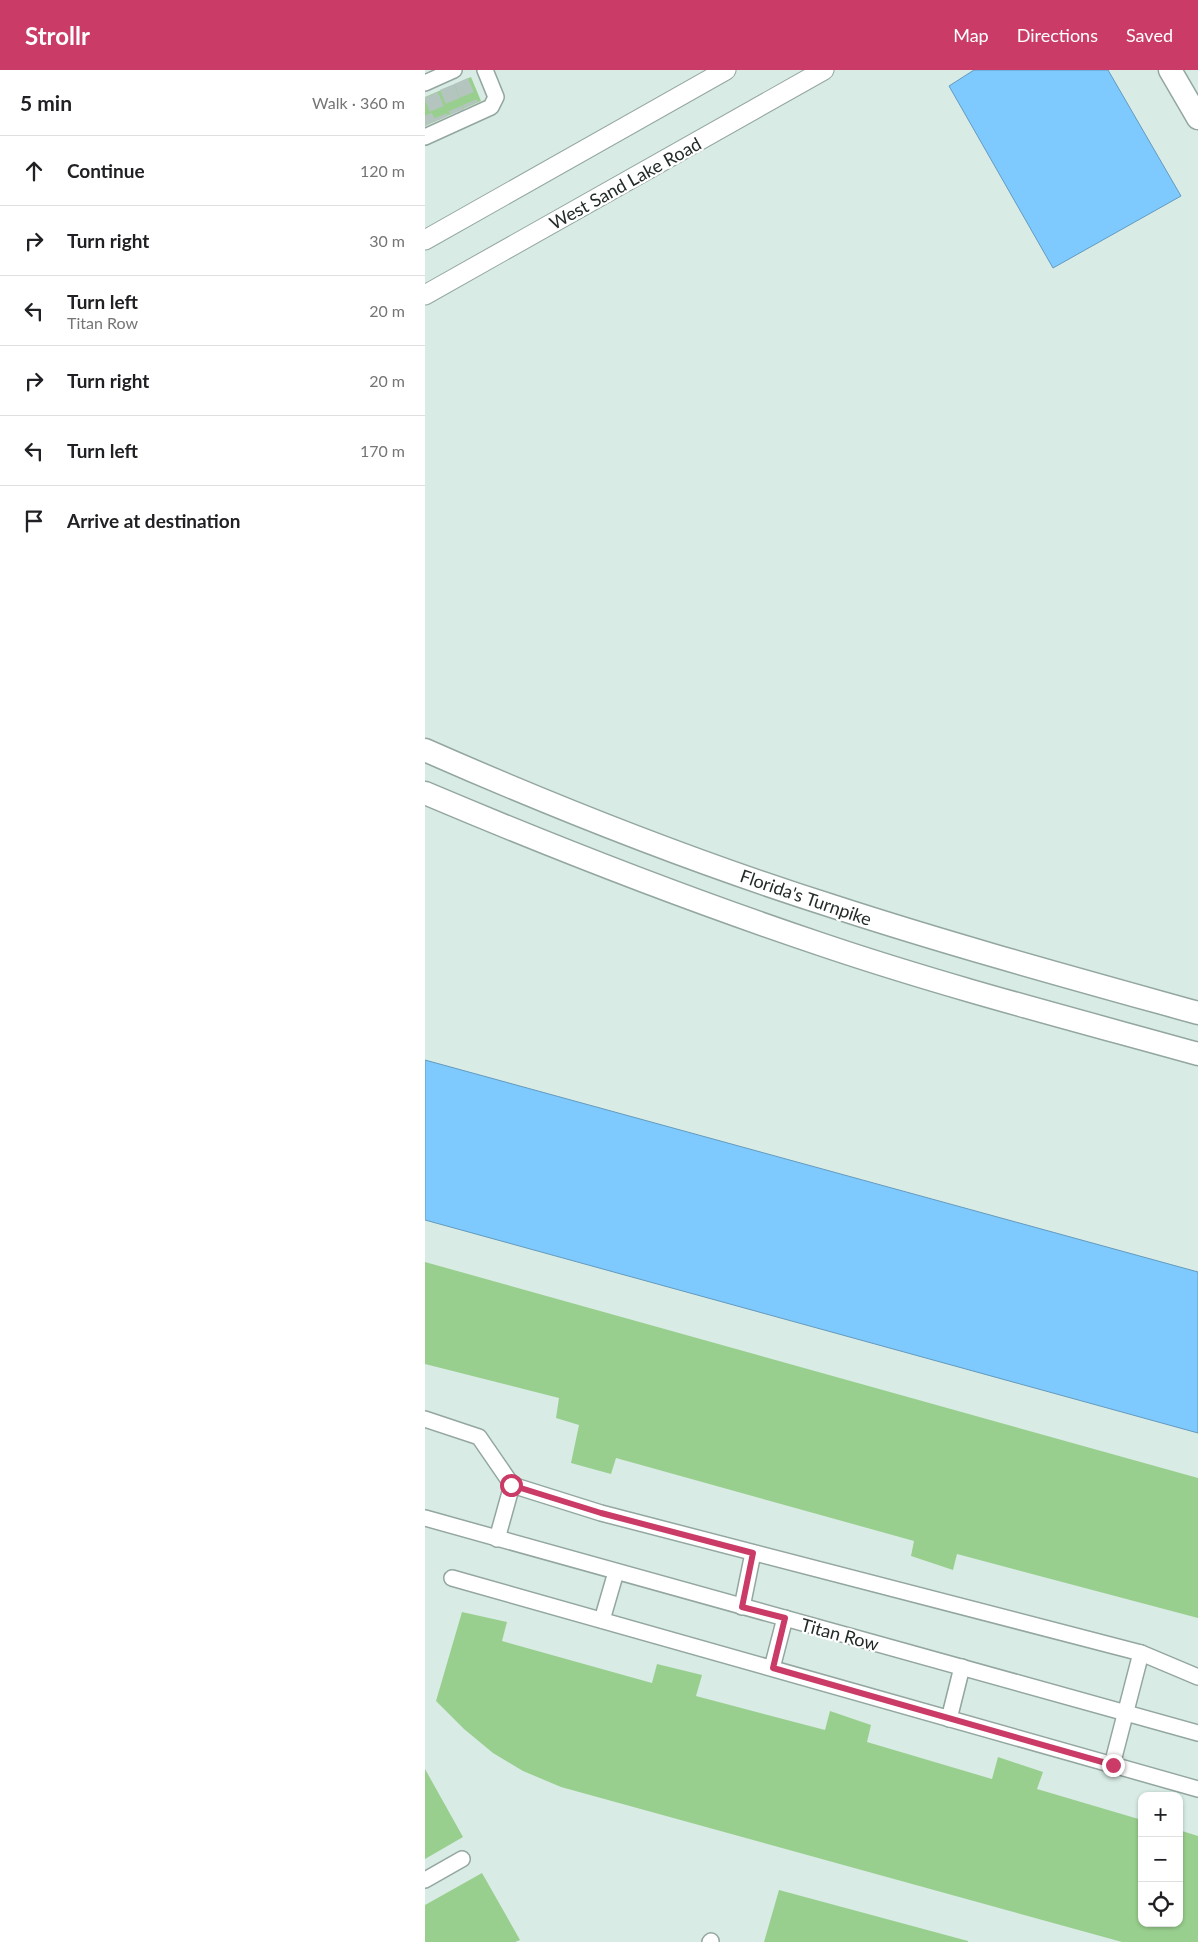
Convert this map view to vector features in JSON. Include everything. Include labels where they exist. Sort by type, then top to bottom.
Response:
[{"type":"highway","points":[[1170,70],[1198,118]]},
{"type":"highway","name":"Florida's Turnpike","points":[[425,750],[633,836],[833,907],[1033,968],[1198,1013]]},
{"type":"highway","points":[[425,793],[619,873],[820,944],[1023,1006],[1198,1054]]},
{"type":"main road","points":[[425,240],[725,70]]},
{"type":"main road","name":"West Sand Lake Road","points":[[425,295],[824,70]]},
{"type":"street","points":[[435,128],[466,113],[491,107],[496,97],[485,70]]},
{"type":"street","points":[[427,87],[452,77]]},
{"type":"street","points":[[425,1420],[479,1436],[511,1485],[601,1513],[1141,1653],[1198,1677]]},
{"type":"street","points":[[497,1538],[511,1485]]},
{"type":"street","name":"Titan Row","points":[[425,1518],[1198,1733]]},
{"type":"street","points":[[742,1607],[753,1553]]},
{"type":"street","points":[[602,1620],[616,1572]]},
{"type":"street","points":[[452,1578],[1198,1789]]},
{"type":"street","points":[[773,1668],[785,1618]]},
{"type":"street","points":[[1113,1765],[1141,1653]]},
{"type":"street","points":[[949,1719],[961,1668]]},
{"type":"street","points":[[425,1880],[462,1859]]},
{"type":"water","points":[[974,70],[1108,70],[1181,196],[1053,268],[949,86]]},
{"type":"water","points":[[425,1060],[1198,1272],[1198,1433],[425,1220]]},
{"type":"building","points":[[471,77],[481,101],[425,126],[425,97]]},
{"type":"building","points":[[425,1262],[1198,1478],[1198,1618],[957,1554],[953,1570],[911,1556],[914,1541],[616,1458],[611,1474],[571,1463],[579,1425],[556,1418],[559,1398],[425,1364]]},
{"type":"building","points":[[462,1612],[507,1622],[502,1641],[652,1683],[657,1664],[702,1675],[696,1696],[825,1730],[830,1711],[871,1725],[867,1742],[992,1779],[998,1757],[1043,1772],[1037,1789],[1138,1819],[1138,1927],[1183,1927],[1183,1831],[1198,1836],[1198,1942],[1122,1942],[561,1787],[523,1771],[493,1753],[464,1729],[436,1701]]},
{"type":"building","points":[[425,1769],[463,1837],[425,1859]]},
{"type":"building","points":[[482,1873],[520,1940],[515,1942],[425,1942],[425,1905]]},
{"type":"building","points":[[779,1890],[968,1941],[968,1942],[764,1942]]},
{"type":"tunnel","points":[[461,81],[471,105]]},
{"type":"tunnel","points":[[447,87],[457,112]]},
{"type":"tunnel","points":[[431,95],[441,119]]},
{"type":"tunnel","points":[[425,116],[429,124]]},
{"type":"route","points":[[511,1485],[601,1513],[753,1553],[742,1607],[785,1618],[773,1668],[1113,1765]]}]
